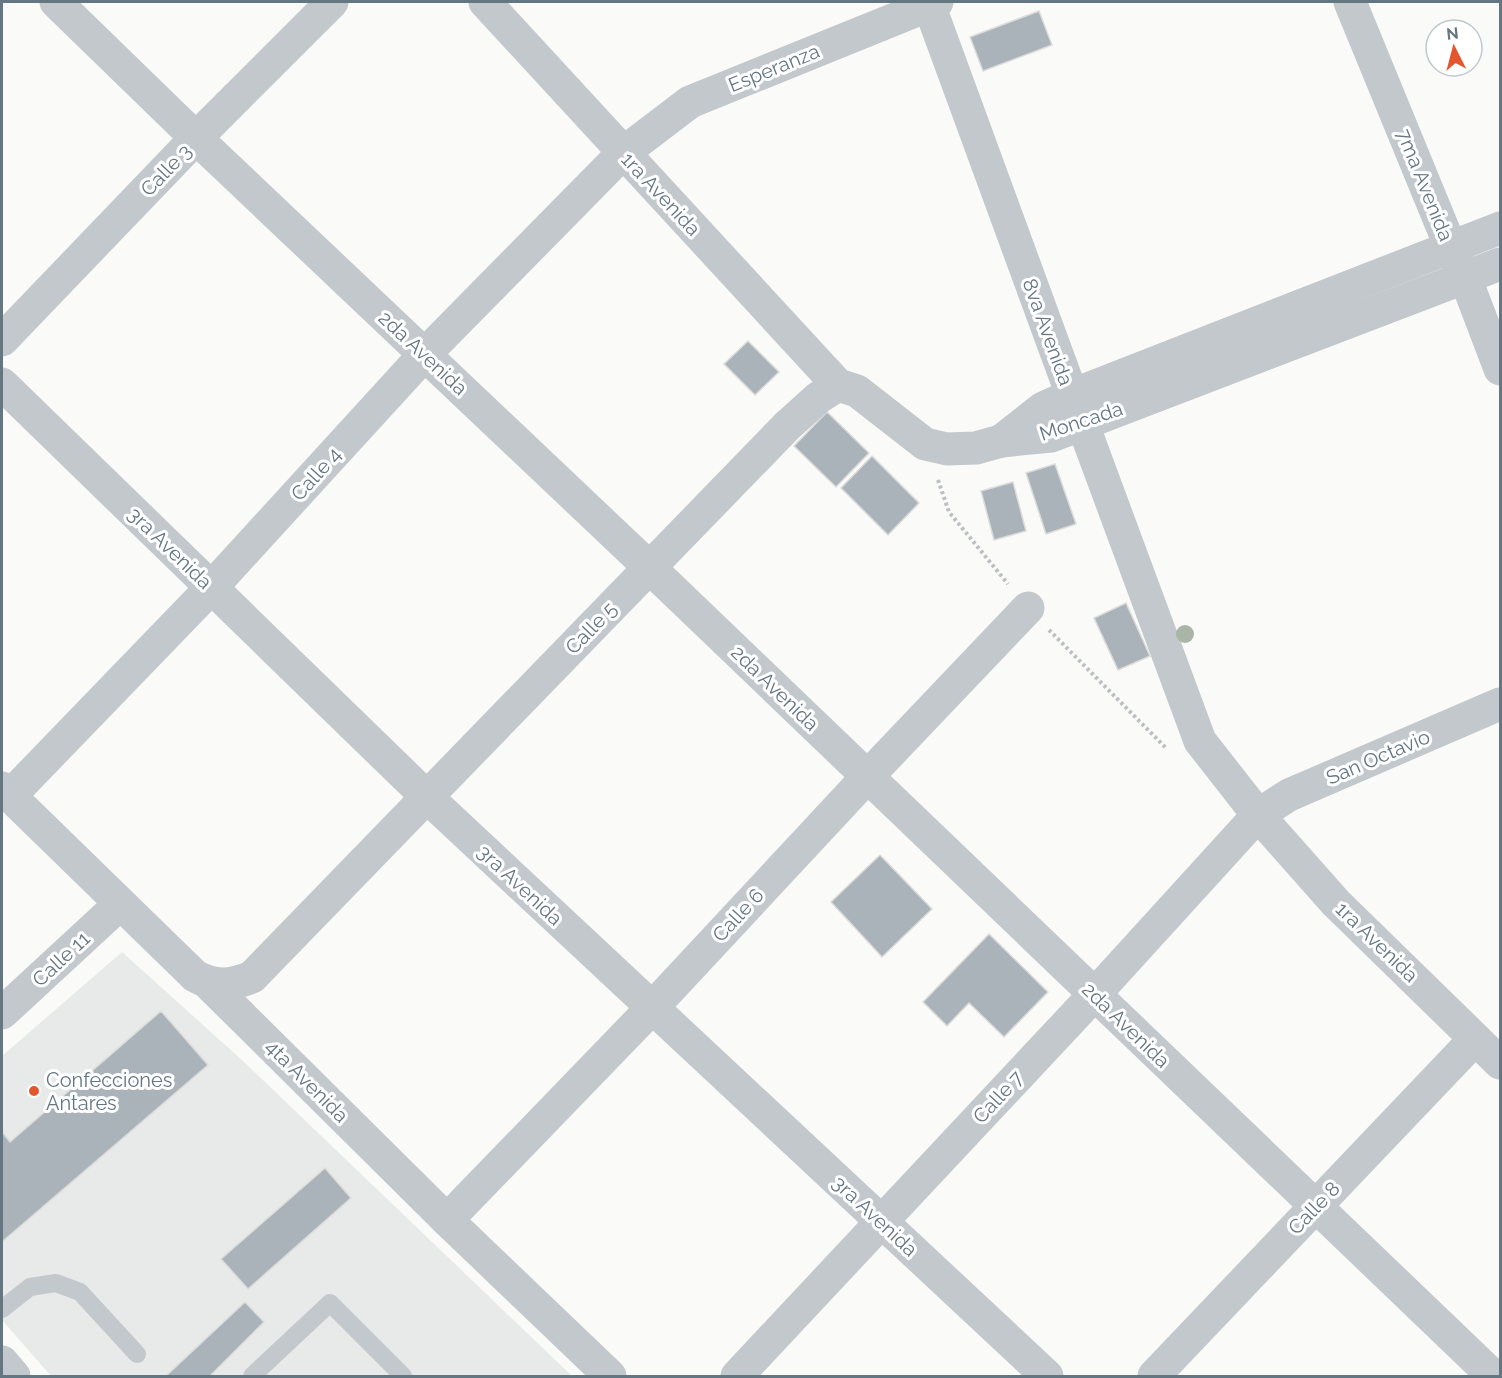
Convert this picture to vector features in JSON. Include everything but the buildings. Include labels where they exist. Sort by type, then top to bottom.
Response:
[{"type":"street","name":"2da Avenida","points":[[56,2],[1494,1377]]},
{"type":"street","name":"Calle 3","points":[[2,340],[196,138],[332,2]]},
{"type":"street","name":"1ra Avenida","points":[[485,2],[838,385]]},
{"type":"street","name":"Esperanza","points":[[623,153],[690,102],[932,2]]},
{"type":"street","name":"8va Avenida","points":[[932,2],[1077,410],[1200,741],[1258,815]]},
{"type":"street","name":"7ma Avenida","points":[[1350,2],[1465,277],[1500,369]]},
{"type":"street","name":"Calle 4","points":[[6,792],[211,588],[424,354],[623,153]]},
{"type":"street","name":"Moncada","points":[[925,444],[947,449],[976,448],[1001,441],[1051,436],[1077,410],[1500,228]]},
{"type":"street","name":"Moncada","points":[[1077,410],[1500,264]]},
{"type":"street","name":"3ra Avenida","points":[[2,384],[428,798],[1047,1377]]},
{"type":"street","points":[[838,385],[857,391],[925,444]]},
{"type":"street","name":"Calle 5","points":[[209,984],[231,984],[252,977],[788,426],[818,398],[838,385]]},
{"type":"street","name":"Calle 6","points":[[447,1221],[651,1009],[1028,608]]},
{"type":"street","name":"San Octavio","points":[[1258,815],[1289,795],[1500,704]]},
{"type":"street","name":"4ta Avenida","points":[[6,792],[195,976],[209,984],[447,1221],[610,1377]]},
{"type":"street","name":"1ra Avenida","points":[[1258,815],[1336,903],[1500,1063]]},
{"type":"street","name":"Calle 7","points":[[737,1377],[1094,995],[1258,815]]},
{"type":"street","name":"Calle 11","points":[[2,1013],[120,904]]},
{"type":"street","name":"Calle 8","points":[[1154,1377],[1475,1039]]},
{"type":"street","points":[[2,1362],[14,1377]]},
{"type":"lane","points":[[2,1309],[30,1287],[56,1283],[80,1292],[137,1354]]},
{"type":"lane","points":[[252,1377],[330,1303],[403,1377]]},
{"type":"path","points":[[925,444],[949,512],[1028,608],[1172,754]]},
{"type":"shaded area","points":[[122,952],[243,1061],[572,1376],[51,1376],[2,1320],[2,1056]]},
{"type":"place","name":"Confecciones Antares","points":[[34,1091]]}]
